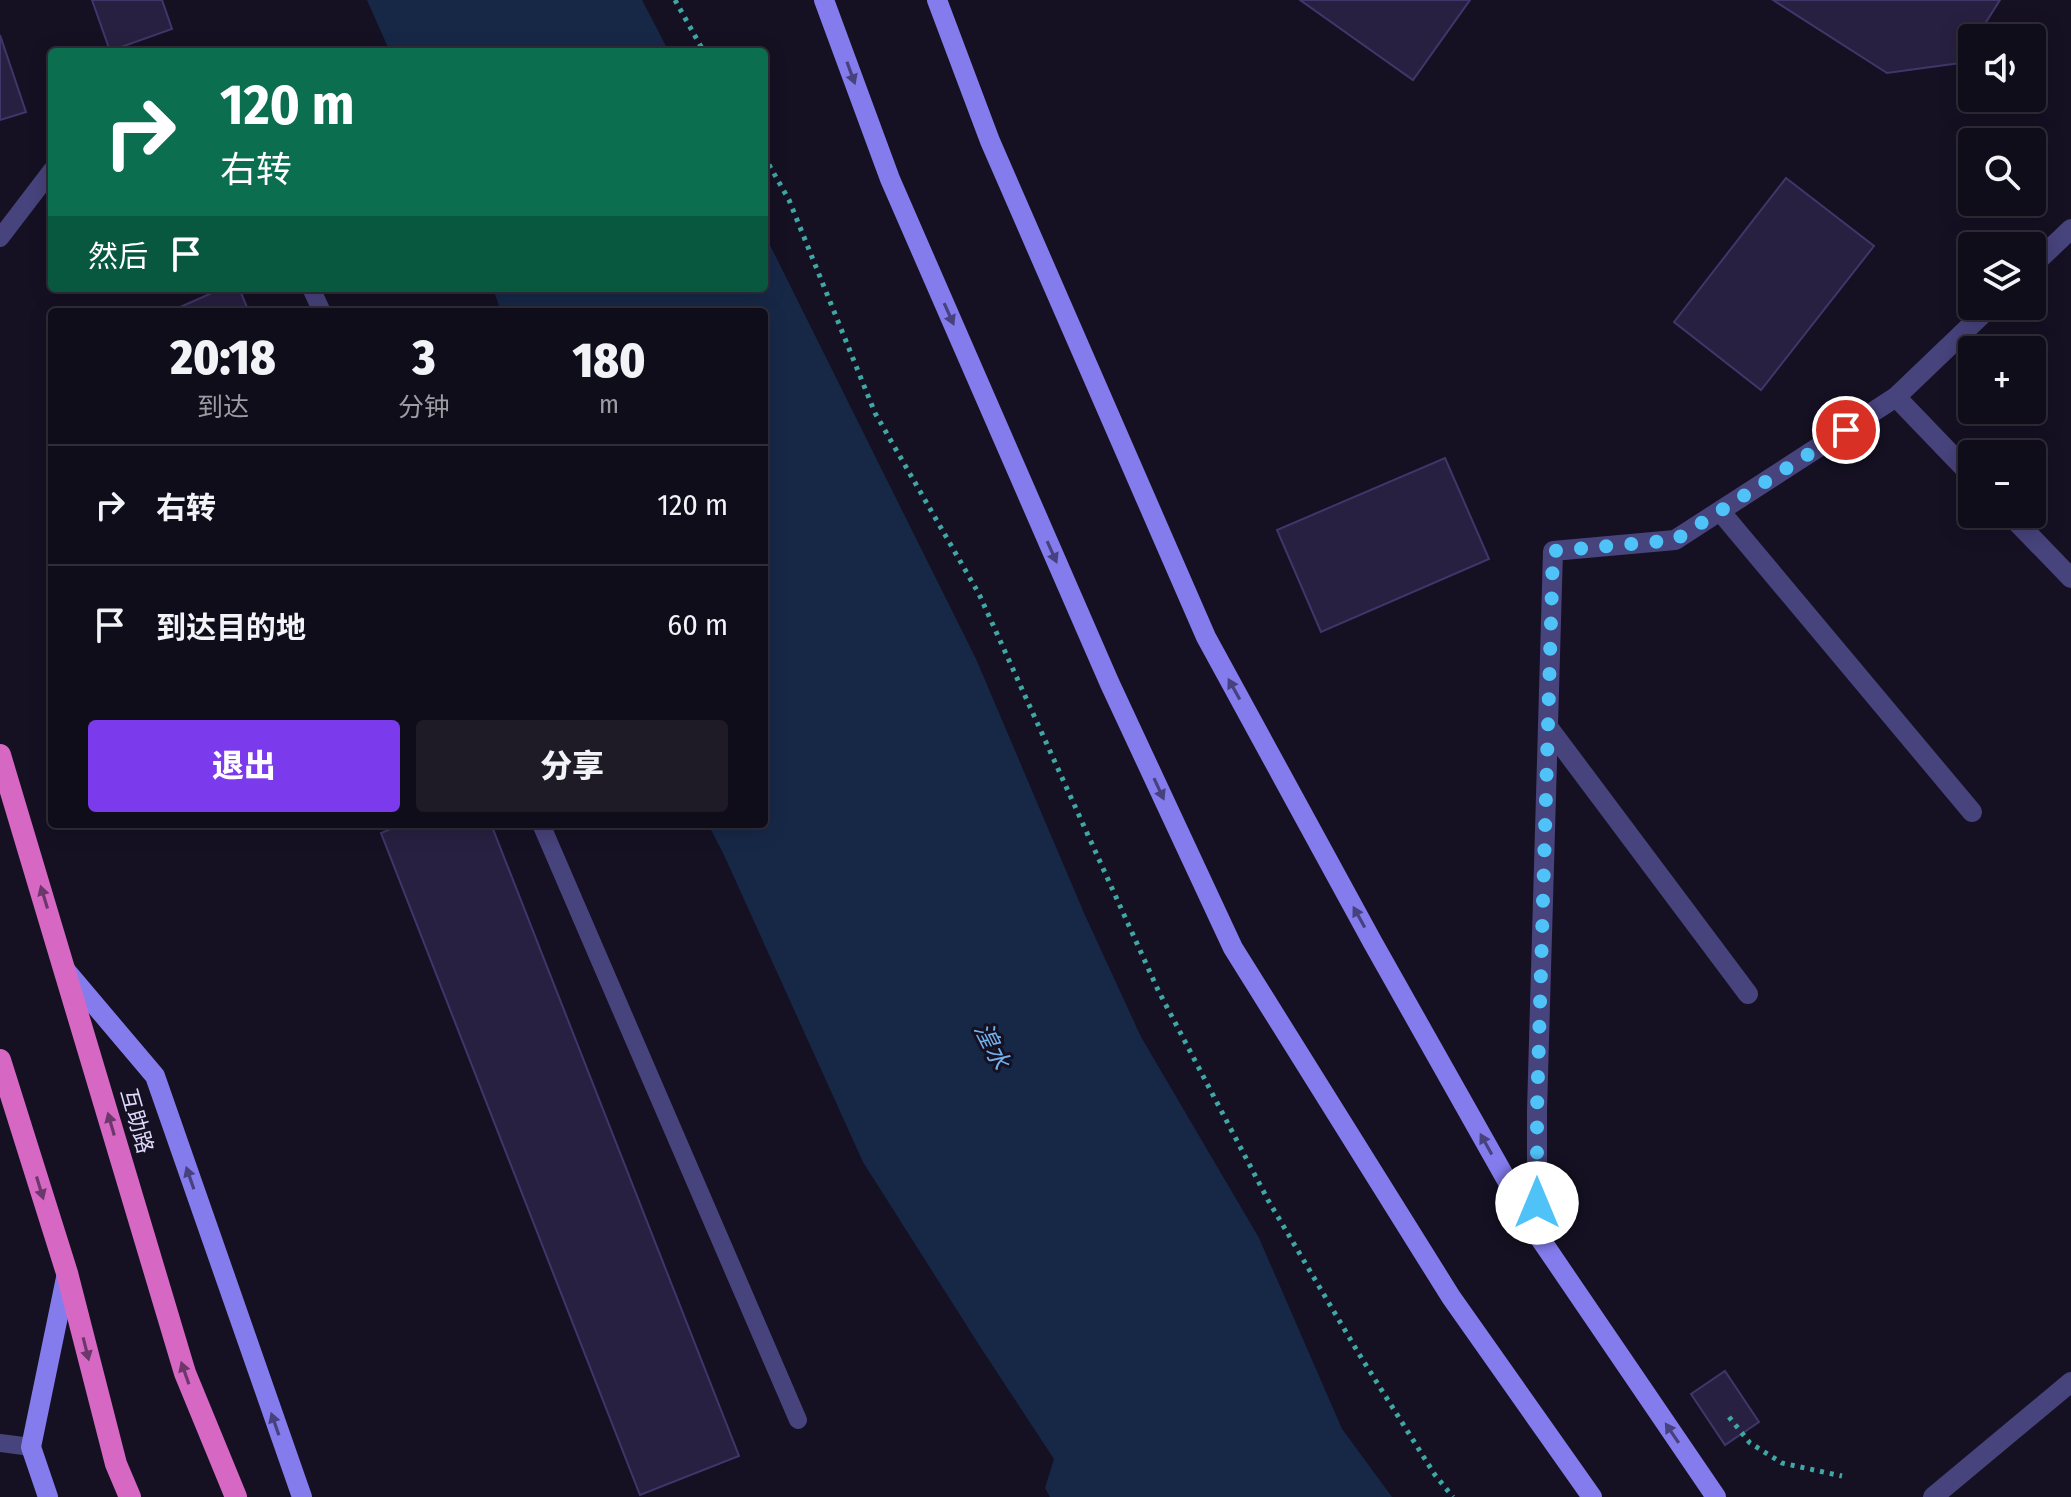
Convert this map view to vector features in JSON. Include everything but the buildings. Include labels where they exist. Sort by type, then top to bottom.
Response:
[{"type":"highway","name":"互助路","points":[[0,755],[185,1373],[236,1497]]},
{"type":"highway","points":[[0,1060],[67,1273],[116,1464],[130,1497]]},
{"type":"main road","points":[[824,0],[890,179],[1110,684],[1233,948],[1451,1297],[1592,1497]]},
{"type":"main road","points":[[937,0],[990,141],[1206,637],[1537,1234],[1716,1497]]},
{"type":"main road","points":[[67,972],[155,1076],[302,1497]]},
{"type":"main road","points":[[48,1497],[31,1447],[67,1273]]},
{"type":"street","points":[[2046,253],[2071,229]]},
{"type":"street","points":[[1537,1234],[1537,1110],[1553,551],[1675,540],[1896,397],[1976,320]]},
{"type":"street","points":[[1896,397],[1958,461]]},
{"type":"street","points":[[1720,511],[1972,812]]},
{"type":"street","points":[[2023,528],[2071,578]]},
{"type":"street","points":[[1548,727],[1748,994]]},
{"type":"street","points":[[1933,1497],[2071,1382]]},
{"type":"lane","points":[[0,238],[48,175]]},
{"type":"lane","points":[[543,828],[798,1420]]},
{"type":"lane","points":[[0,1443],[31,1447]]},
{"type":"path","points":[[675,0],[702,48]]},
{"type":"path","points":[[768,163],[789,200],[875,413],[979,594],[1158,990],[1268,1200],[1359,1354],[1435,1475],[1453,1497]]},
{"type":"path","points":[[1729,1417],[1750,1443],[1782,1463],[1842,1476]]},
{"type":"water","points":[[367,0],[642,0],[667,48],[388,48]]},
{"type":"water","name":"湟水","points":[[768,241],[976,659],[1084,913],[1141,1037],[1259,1238],[1342,1429],[1392,1497],[1050,1497],[1045,1488],[1054,1459],[863,1162],[710,828],[768,828],[768,308],[500,308],[494,292],[768,292]]},
{"type":"route","points":[[1537,1203],[1553,551],[1675,540],[1846,430]]}]
